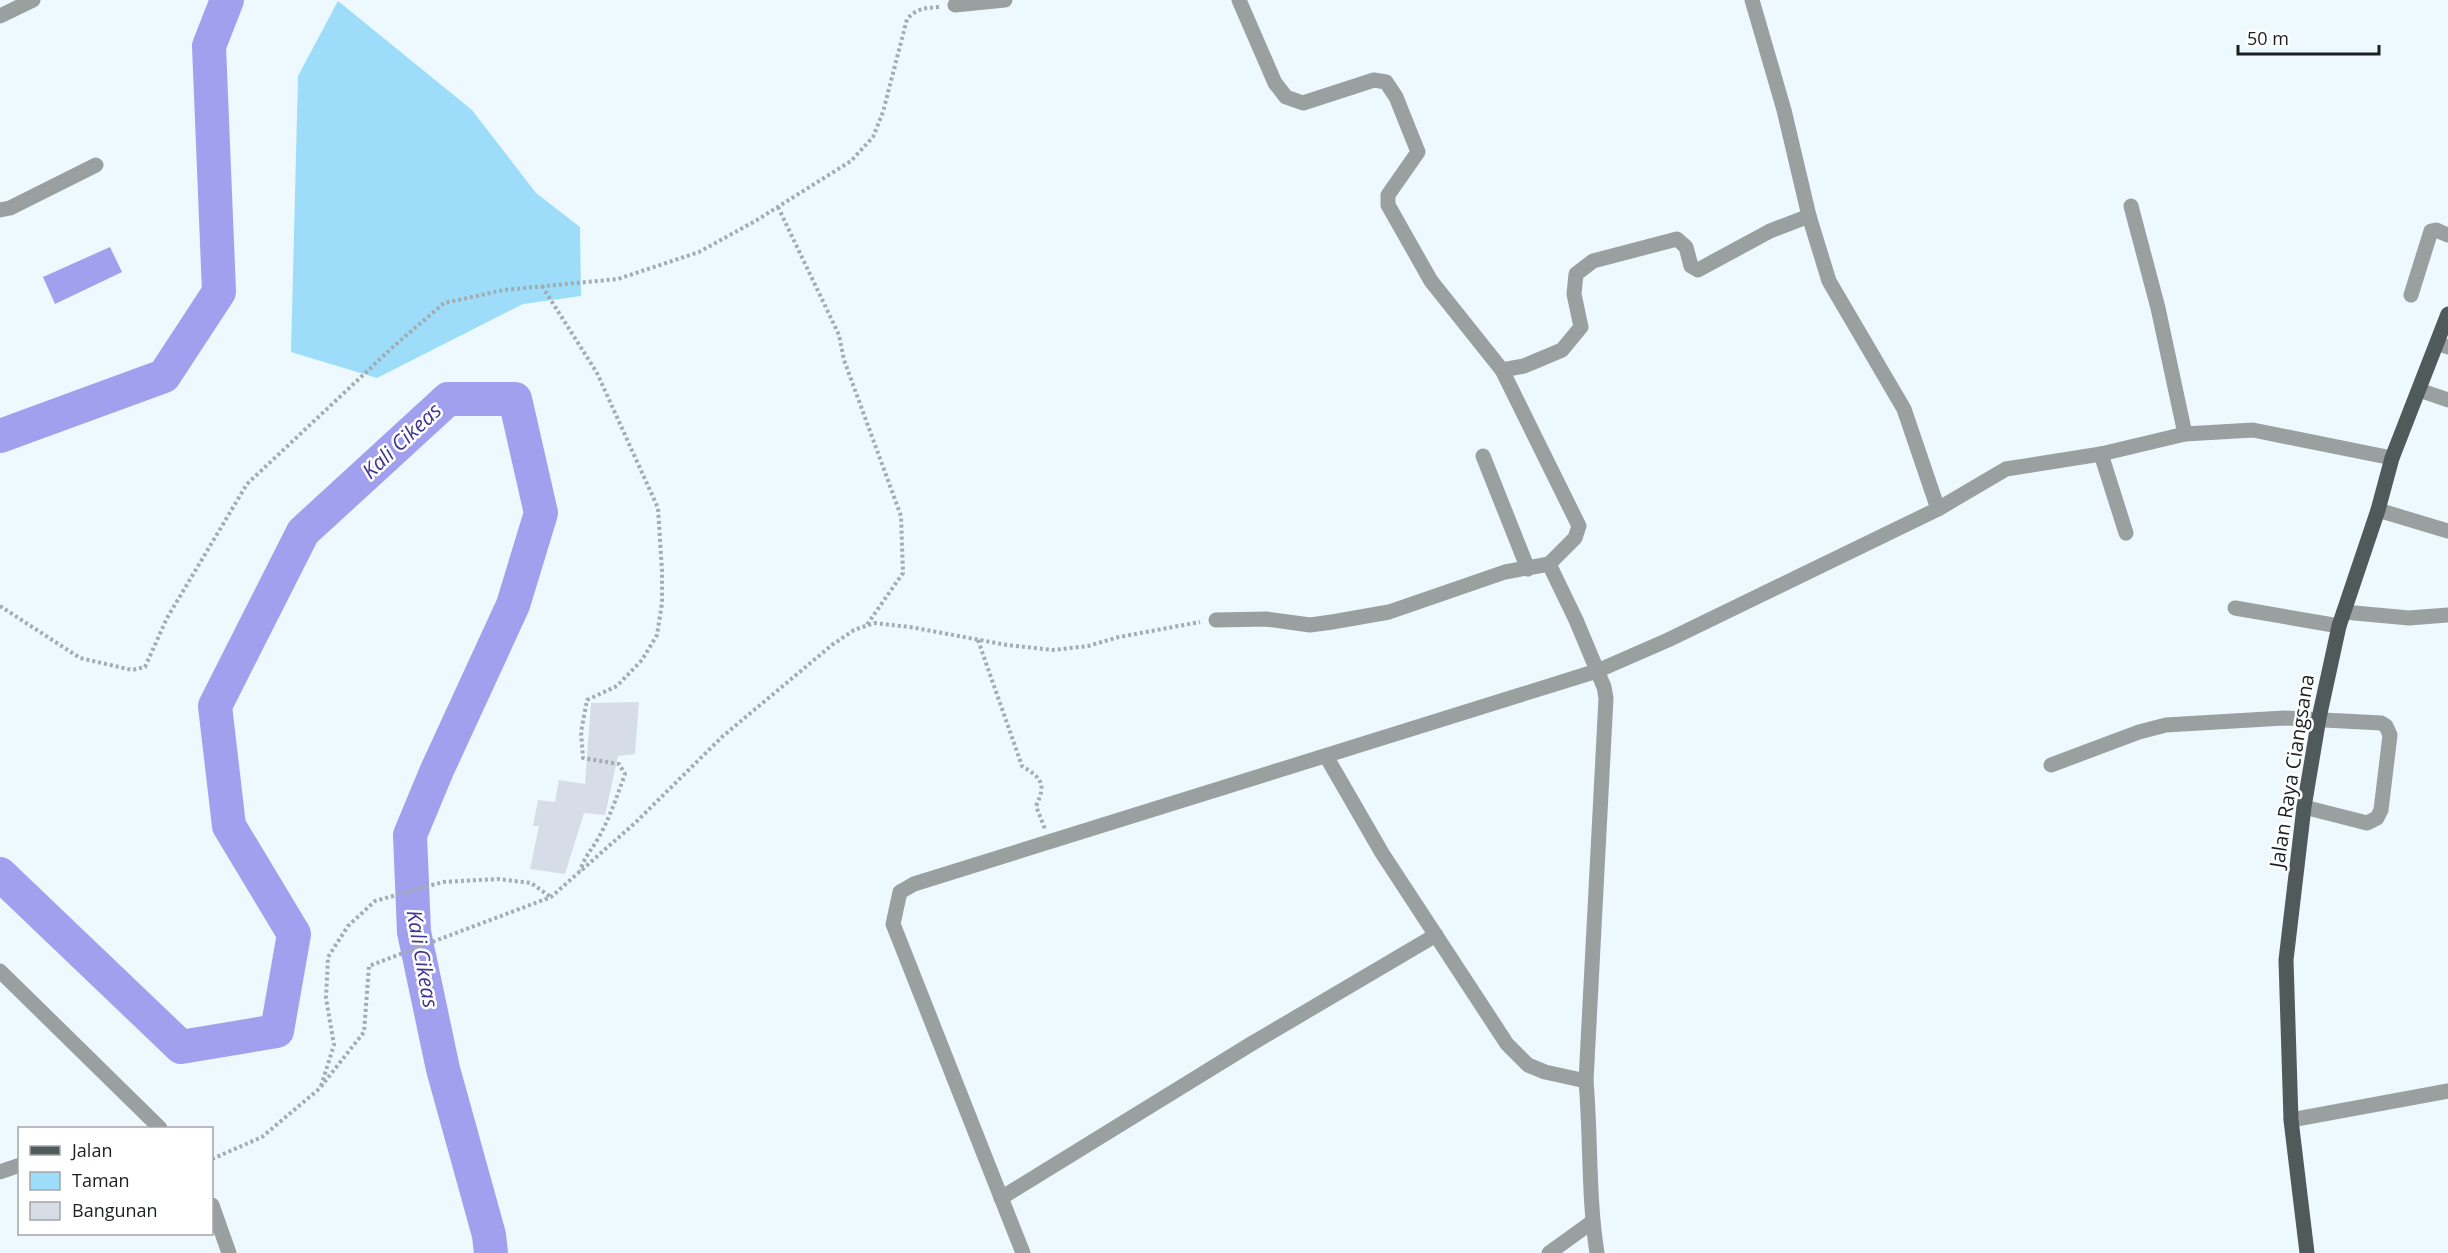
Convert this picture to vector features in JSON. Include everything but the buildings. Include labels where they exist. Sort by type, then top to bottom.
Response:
[{"type":"main road","name":"Jalan Raya Ciangsana","points":[[2307,1253],[2291,1120],[2286,960],[2304,807],[2319,718],[2342,619],[2378,510],[2392,458],[2419,390],[2442,345],[2448,314]]},
{"type":"street","points":[[0,16],[33,0]]},
{"type":"street","points":[[955,6],[1005,0]]},
{"type":"street","points":[[1216,620],[1266,619],[1310,625],[1389,612],[1505,572],[1548,564],[1575,538],[1579,526],[1502,370],[1431,281],[1388,205],[1388,195],[1418,152],[1396,97],[1386,82],[1374,80],[1303,103],[1286,97],[1275,83],[1239,0]]},
{"type":"street","points":[[1752,0],[1784,110],[1809,216],[1829,281],[1904,409],[1938,509]]},
{"type":"street","points":[[0,210],[10,208],[96,165]]},
{"type":"street","points":[[2131,206],[2158,308],[2185,434]]},
{"type":"street","points":[[1502,370],[1524,366],[1562,350],[1569,342],[1581,327],[1574,294],[1576,274],[1593,261],[1677,239],[1686,247],[1691,266],[1698,270],[1770,231],[1809,216]]},
{"type":"street","points":[[2411,295],[2431,231],[2448,235]]},
{"type":"street","points":[[2419,390],[2448,400]]},
{"type":"street","points":[[1023,1253],[893,924],[900,892],[914,884],[1049,841],[1597,671],[1668,640],[1938,509],[2006,469],[2101,454],[2185,434],[2253,430],[2392,458]]},
{"type":"street","points":[[2101,454],[2126,533]]},
{"type":"street","points":[[1483,456],[1528,568]]},
{"type":"street","points":[[2378,510],[2448,531]]},
{"type":"street","points":[[1548,564],[1576,620],[1604,687],[1606,719],[1586,1081],[1592,1222],[1597,1253]]},
{"type":"street","points":[[2235,608],[2342,619],[2448,615]]},
{"type":"street","points":[[2051,765],[2139,732],[2166,725],[2197,721],[2319,718],[2381,723],[2386,726],[2390,735],[2381,810],[2377,818],[2367,823],[2304,807]]},
{"type":"street","points":[[1326,756],[1382,853],[1507,1044],[1528,1065],[1545,1072],[1586,1081]]},
{"type":"street","points":[[1001,1198],[1251,1044],[1436,935]]},
{"type":"street","points":[[0,971],[159,1127]]},
{"type":"street","points":[[2291,1120],[2448,1091]]},
{"type":"street","points":[[0,1172],[18,1166]]},
{"type":"street","points":[[213,1208],[229,1253]]},
{"type":"street","points":[[1549,1253],[1592,1222]]},
{"type":"path","points":[[0,606],[80,658],[132,670],[145,666],[167,618],[247,484],[287,444],[444,303],[504,290],[618,279],[699,252],[778,207],[851,161],[873,137],[884,112],[907,19],[913,12],[923,8],[955,6]]},
{"type":"path","points":[[778,207],[839,334],[844,360],[901,516],[903,573],[865,626]]},
{"type":"path","points":[[542,286],[597,373],[658,508],[662,571],[662,603],[657,635],[642,660],[617,686],[587,700],[581,732],[584,758],[619,764],[625,774],[612,809],[598,838],[583,860],[579,872]]},
{"type":"path","points":[[213,1159],[262,1137],[319,1089],[364,1032],[369,966],[551,897],[635,823],[723,736],[842,636],[874,623],[1053,650],[1088,646],[1172,626],[1216,620]]},
{"type":"path","points":[[978,639],[1022,766],[1041,781],[1043,792],[1036,806],[1049,841]]},
{"type":"path","points":[[319,1089],[334,1045],[326,998],[328,957],[348,926],[375,901],[443,882],[498,879],[531,883],[551,897]]},
{"type":"green space","points":[[338,1],[472,110],[536,193],[580,227],[581,296],[523,304],[377,378],[291,352],[298,76]]},
{"type":"water","points":[[110,247],[122,272],[55,304],[43,277]]},
{"type":"waterway","name":"Kali Cikeas","points":[[0,436],[164,376],[219,292],[209,46],[227,0]]},
{"type":"waterway","name":"Kali Cikeas","points":[[0,874],[181,1047],[277,1031],[294,934],[229,826],[215,706],[303,532],[448,399],[515,399],[541,513],[513,605],[437,770],[410,835],[414,932],[443,1069],[489,1235],[491,1253]]}]
